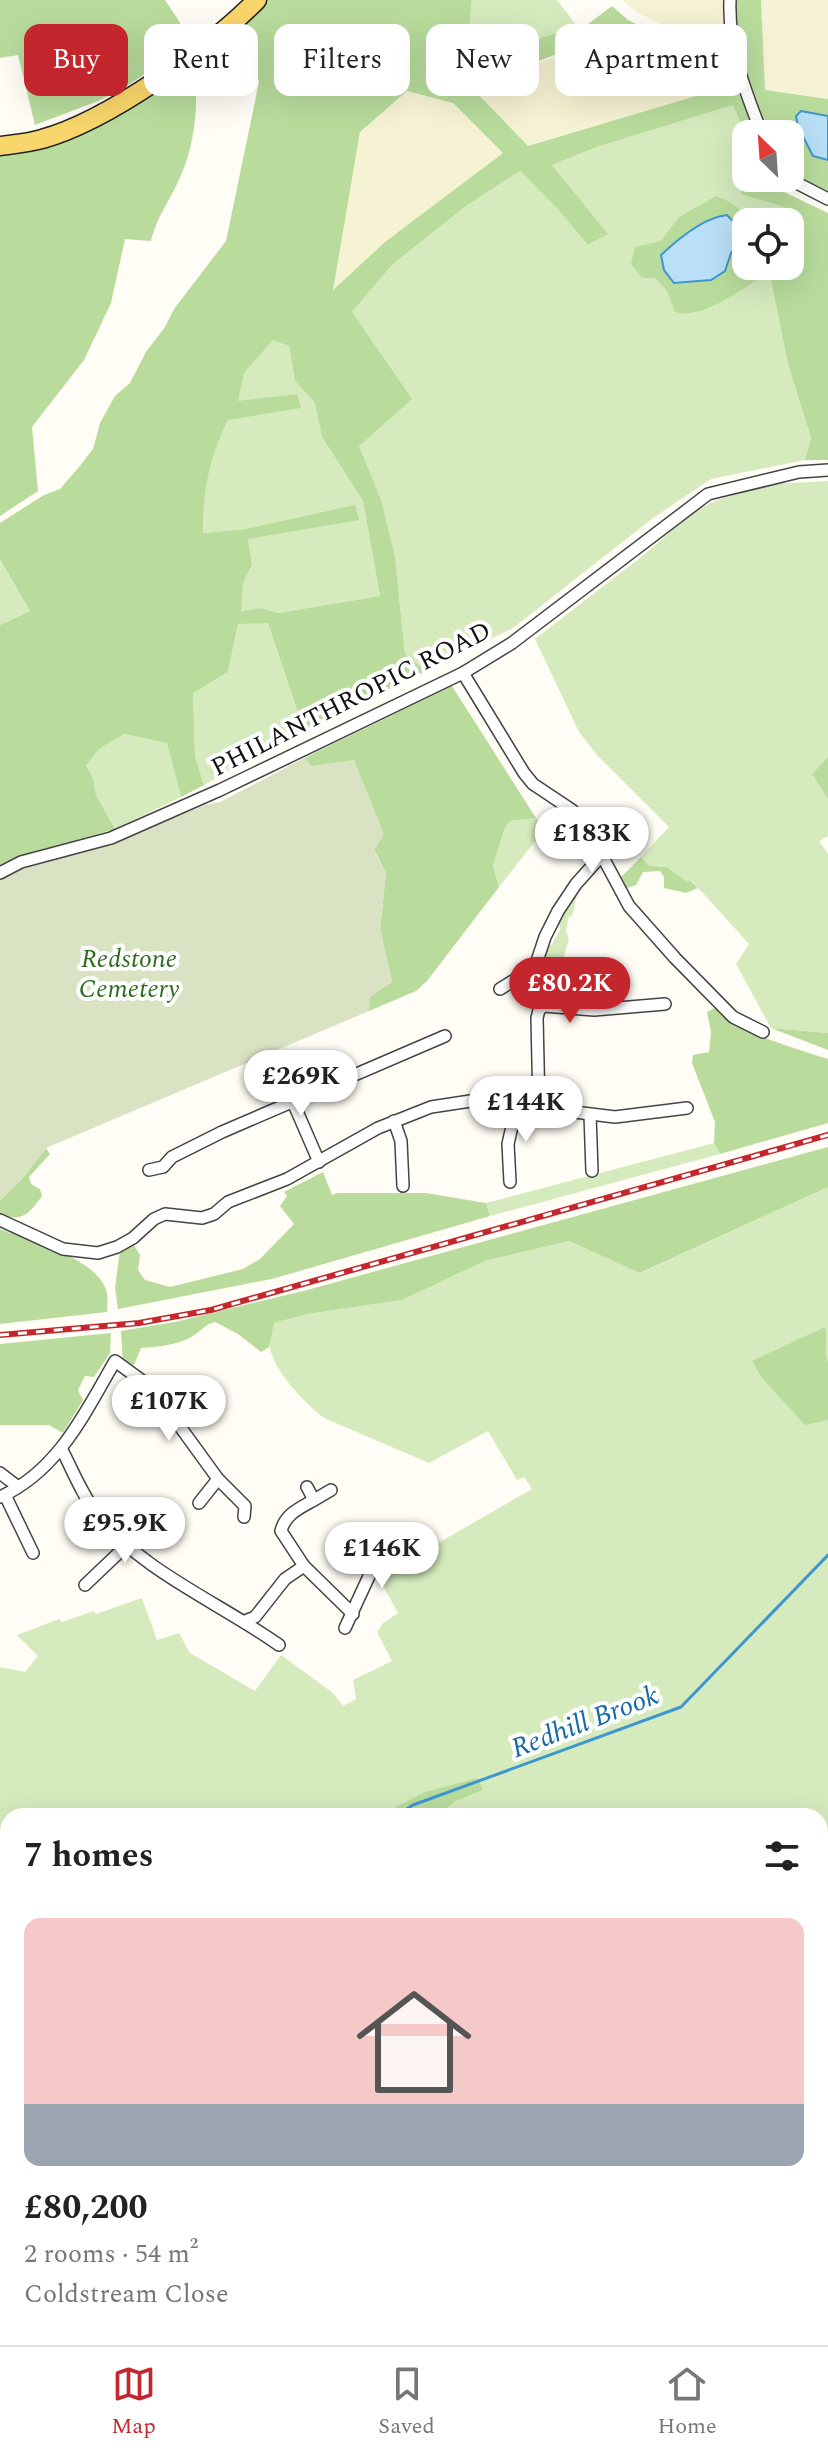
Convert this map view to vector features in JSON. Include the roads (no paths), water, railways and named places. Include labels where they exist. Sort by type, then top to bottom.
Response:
[{"type":"main road","points":[[0,146],[40,140],[106,111],[200,48],[257,0]]},
{"type":"street","points":[[730,0],[732,44],[757,120]]},
{"type":"street","points":[[804,187],[828,199]]},
{"type":"street","name":"PHILANTHROPIC ROAD","points":[[0,873],[21,862],[111,838],[220,790],[463,673],[512,643],[708,494],[799,472],[828,470]]},
{"type":"street","points":[[463,673],[524,773],[533,784],[572,810],[585,824],[629,906],[733,1017],[763,1032]]},
{"type":"street","points":[[500,989],[535,967],[558,911],[576,884],[602,855]]},
{"type":"street","points":[[539,1107],[539,1010],[544,1006],[594,1010],[665,1004]]},
{"type":"street","points":[[149,1170],[163,1167],[172,1157],[211,1137],[445,1036]]},
{"type":"street","points":[[0,1220],[63,1249],[88,1254],[117,1247],[165,1214],[202,1218],[214,1214],[244,1194],[287,1179],[394,1121],[431,1107],[477,1100],[615,1117],[687,1108]]},
{"type":"street","points":[[293,1102],[319,1162]]},
{"type":"street","points":[[510,1182],[508,1144],[517,1104]]},
{"type":"street","points":[[590,1115],[592,1171]]},
{"type":"street","points":[[394,1121],[401,1141],[403,1186]]},
{"type":"street","points":[[33,1553],[3,1496],[62,1450],[115,1361],[152,1388],[218,1479],[245,1506],[244,1517]]},
{"type":"street","points":[[173,1419],[202,1389]]},
{"type":"street","points":[[62,1450],[97,1514],[127,1545],[198,1595],[245,1621],[279,1645]]},
{"type":"street","points":[[0,1473],[17,1486]]},
{"type":"street","points":[[199,1503],[218,1479]]},
{"type":"street","points":[[307,1487],[314,1500]]},
{"type":"street","points":[[331,1490],[292,1513],[283,1523],[281,1531],[284,1540],[304,1566],[353,1614]]},
{"type":"street","points":[[85,1585],[127,1545]]},
{"type":"street","points":[[345,1628],[375,1568],[398,1553]]},
{"type":"street","points":[[245,1621],[255,1617],[285,1579],[304,1566]]},
{"type":"water","points":[[801,111],[828,116],[828,160],[813,156],[804,139],[804,120],[797,120]]},
{"type":"water","points":[[727,215],[732,220],[732,252],[725,271],[711,280],[674,283],[664,270],[661,255],[683,236]]},
{"type":"waterway","name":"Redhill Brook","points":[[408,1808],[681,1707],[828,1555]]},
{"type":"railway","points":[[0,1335],[139,1323],[211,1310],[828,1135]]},
{"type":"park label","name":"Redstone Cemetery","points":[[129,974]]}]
